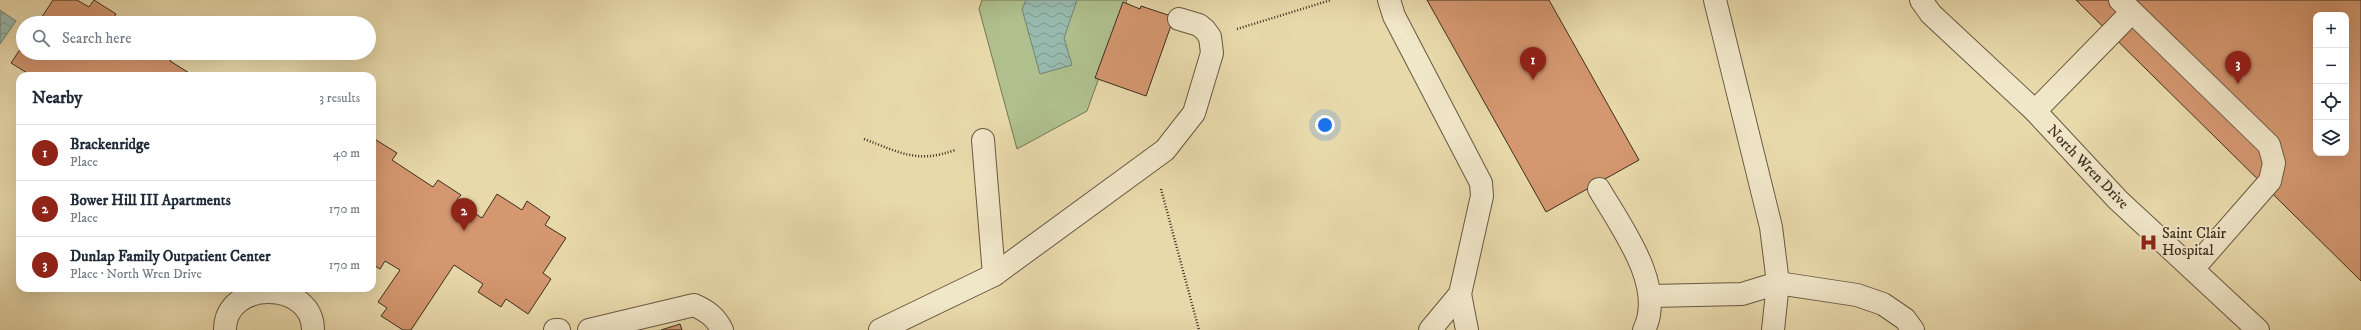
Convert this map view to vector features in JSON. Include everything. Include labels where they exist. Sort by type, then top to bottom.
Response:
[{"type":"street","points":[[1389,0],[1394,16],[1481,183],[1482,196],[1460,294],[1467,330]]},
{"type":"street","points":[[1715,0],[1771,227],[1778,283],[1773,330]]},
{"type":"street","name":"North Wren Drive","points":[[1921,0],[1931,14],[2035,111],[2118,200],[2258,330]]},
{"type":"street","points":[[2035,111],[2126,6],[2269,145],[2274,162],[2270,180],[2193,269]]},
{"type":"street","points":[[880,330],[994,275],[1165,150],[1194,113],[1212,53],[1210,37],[1199,25],[1178,18]]},
{"type":"street","points":[[983,140],[994,275]]},
{"type":"street","points":[[1599,189],[1638,257],[1652,296],[1644,330]]},
{"type":"street","points":[[1652,296],[1742,294],[1778,283],[1857,295],[1883,304],[1906,319],[1913,330]]},
{"type":"street","points":[[225,330],[231,311],[244,298],[258,292]]},
{"type":"street","points":[[279,292],[294,298],[306,311],[313,330]]},
{"type":"street","points":[[1430,330],[1460,294]]},
{"type":"street","points":[[589,330],[694,305],[707,311],[718,321],[722,330]]},
{"type":"path","points":[[1210,37],[1331,0]]},
{"type":"path","points":[[864,139],[900,153],[922,157],[937,157],[983,140]]},
{"type":"path","points":[[1153,160],[1199,330]]},
{"type":"green space","points":[[982,0],[1127,0],[1087,111],[1017,149],[979,9]]},
{"type":"water","points":[[1026,0],[1077,0],[1064,38],[1072,65],[1040,74],[1022,9]]},
{"type":"water","points":[[0,10],[16,21],[0,44]]},
{"type":"building","points":[[53,0],[77,0],[89,7],[94,0],[116,14],[115,16],[43,16]]},
{"type":"building","points":[[1427,0],[1549,0],[1639,160],[1546,212]]},
{"type":"building","points":[[2076,0],[2361,0],[2361,281]]},
{"type":"building","points":[[1123,2],[1140,9],[1141,6],[1174,17],[1146,96],[1095,78]]},
{"type":"building","points":[[16,56],[16,60],[170,60],[188,72],[26,72],[11,63]]},
{"type":"building","points":[[376,140],[397,153],[392,160],[433,187],[438,180],[461,195],[456,201],[482,218],[497,194],[522,210],[527,201],[550,217],[545,225],[566,238],[543,273],[551,279],[528,314],[506,299],[501,307],[478,292],[483,284],[454,265],[411,330],[403,330],[381,316],[387,308],[378,302],[400,270],[385,261],[380,269],[376,266]]},
{"type":"building","points":[[680,324],[682,330],[661,330]]},
{"type":"place","name":"Brackenridge","points":[[1533,80]]},
{"type":"place","name":"Dunlap Family Outpatient Center","points":[[2238,84]]},
{"type":"place","name":"Bower Hill III Apartments","points":[[464,231]]},
{"type":"place","name":"Saint Clair Hospital","points":[[2149,242]]}]
